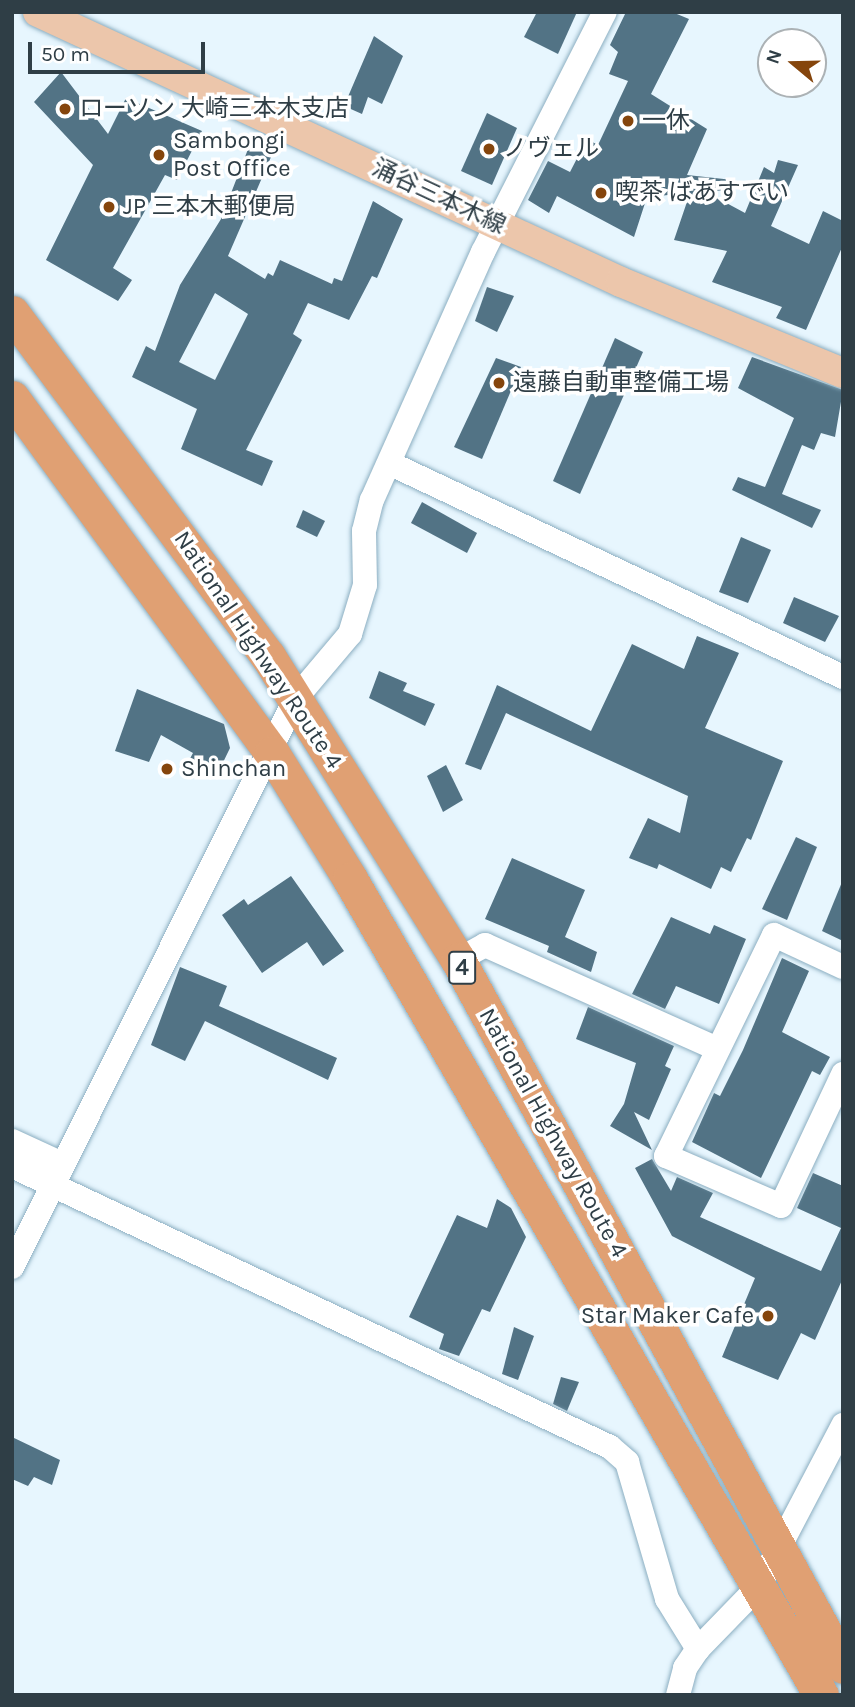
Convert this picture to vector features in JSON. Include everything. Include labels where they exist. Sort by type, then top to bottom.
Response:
[{"type":"highway","name":"National Highway Route 4","points":[[12,313],[296,698],[458,960],[781,1546],[843,1666]]},
{"type":"highway","name":"National Highway Route 4","points":[[12,398],[272,753],[350,879],[821,1695]]},
{"type":"main road","name":"涌谷三本木線","points":[[38,12],[696,314],[843,373]]},
{"type":"street","points":[[12,1266],[157,968],[272,753],[296,698],[350,634],[360,608],[364,531],[389,463],[483,252],[501,225],[605,12]]},
{"type":"street","points":[[389,463],[843,677]]},
{"type":"street","points":[[843,967],[774,935],[666,1156],[781,1206],[835,1109],[843,1074]]},
{"type":"street","points":[[458,960],[485,945],[718,1049]]},
{"type":"street","points":[[12,1141],[57,1174],[610,1447],[626,1462],[667,1599],[698,1649]]},
{"type":"street","points":[[12,1166],[57,1174]]},
{"type":"street","points":[[678,1695],[685,1668],[698,1649],[759,1586],[843,1425]]},
{"type":"building","points":[[537,12],[577,12],[558,54],[524,37]]},
{"type":"building","points":[[626,12],[672,12],[689,19],[651,94],[707,129],[687,175],[733,180],[733,189],[706,192],[745,213],[764,167],[774,173],[778,160],[798,165],[771,226],[809,244],[823,211],[843,221],[843,245],[806,330],[776,318],[782,307],[712,282],[727,251],[674,240],[690,193],[647,197],[634,237],[557,196],[549,213],[528,200],[548,161],[570,172],[587,139],[598,145],[628,81],[609,74],[618,52],[610,45]]},
{"type":"building","points":[[374,36],[403,56],[382,104],[368,97],[362,114],[344,106]]},
{"type":"building","name":"JP 三本木郵便局","points":[[61,72],[108,134],[126,98],[202,131],[177,180],[165,175],[113,268],[132,280],[118,301],[46,260],[93,165],[34,102]]},
{"type":"building","name":"ノヴェル","points":[[487,113],[517,128],[492,185],[461,171]]},
{"type":"building","points":[[250,144],[271,157],[228,256],[265,279],[268,273],[273,276],[280,260],[332,284],[334,278],[342,281],[373,201],[403,219],[377,278],[372,276],[349,320],[308,303],[293,334],[302,340],[246,450],[273,461],[262,486],[181,449],[197,409],[132,377],[146,346],[155,351],[180,285],[221,219]],"holes":[[[215,293],[248,314],[215,380],[179,362]]]},
{"type":"building","points":[[487,287],[514,296],[497,332],[475,321]]},
{"type":"building","points":[[615,338],[643,352],[580,494],[553,481]]},
{"type":"building","points":[[752,357],[843,390],[835,437],[821,433],[814,450],[802,445],[782,494],[821,510],[812,528],[732,490],[738,477],[765,487],[794,418],[738,388]]},
{"type":"building","points":[[496,358],[521,367],[482,459],[454,447]]},
{"type":"building","points":[[422,502],[477,533],[467,553],[411,523]]},
{"type":"building","points":[[303,510],[325,521],[317,537],[296,527]]},
{"type":"building","points":[[741,537],[771,550],[748,603],[719,592]]},
{"type":"building","points":[[794,597],[839,616],[825,642],[783,623]]},
{"type":"building","points":[[697,636],[739,653],[705,728],[783,761],[751,840],[747,838],[731,872],[721,867],[711,889],[659,864],[657,869],[629,858],[648,818],[680,833],[688,796],[506,713],[481,770],[465,764],[497,685],[591,731],[632,644],[684,669]]},
{"type":"building","points":[[379,671],[407,683],[403,691],[435,704],[425,726],[369,698]]},
{"type":"building","points":[[137,689],[224,724],[230,748],[215,779],[186,766],[193,753],[161,735],[149,762],[115,751]]},
{"type":"building","points":[[446,765],[463,800],[443,812],[427,776]]},
{"type":"building","points":[[796,837],[817,847],[787,920],[762,909]]},
{"type":"building","points":[[512,858],[585,890],[565,937],[597,952],[591,972],[547,952],[549,946],[485,919]]},
{"type":"building","points":[[291,876],[344,951],[323,966],[307,942],[262,973],[222,915],[244,899],[248,905]]},
{"type":"building","points":[[843,882],[843,941],[822,931]]},
{"type":"building","points":[[671,917],[710,934],[714,925],[746,939],[719,1004],[676,986],[665,1009],[632,994]]},
{"type":"building","points":[[782,958],[809,971],[782,1032],[830,1057],[820,1075],[812,1071],[761,1178],[692,1142],[714,1093],[720,1096],[743,1050]]},
{"type":"building","points":[[180,967],[227,986],[219,1006],[337,1058],[328,1080],[205,1021],[185,1061],[151,1045]]},
{"type":"building","points":[[588,1007],[674,1046],[665,1066],[671,1069],[649,1120],[634,1112],[652,1150],[610,1126],[624,1104],[636,1063],[576,1039]]},
{"type":"building","points":[[652,1159],[671,1191],[677,1177],[713,1193],[700,1217],[821,1271],[841,1228],[797,1208],[813,1173],[843,1186],[843,1278],[815,1340],[801,1333],[778,1380],[722,1357],[755,1278],[672,1236],[635,1168]]},
{"type":"building","points":[[497,1199],[511,1208],[526,1237],[490,1312],[482,1309],[459,1356],[439,1349],[444,1334],[409,1317],[457,1215],[487,1228]]},
{"type":"building","points":[[514,1327],[534,1336],[518,1380],[502,1374]]},
{"type":"building","points":[[561,1377],[579,1382],[567,1411],[553,1404]]},
{"type":"building","points":[[12,1437],[60,1460],[52,1485],[34,1477],[28,1486],[12,1479]]},
{"type":"place","name":"ローソン 大崎三本木支店","points":[[65,109]]},
{"type":"place","name":"一休","points":[[628,121]]},
{"type":"place","name":"ノヴェル","points":[[489,149]]},
{"type":"place","name":"Sambongi Post Office","points":[[159,155]]},
{"type":"place","name":"喫茶 ばあすでい","points":[[601,193]]},
{"type":"place","name":"JP 三本木郵便局","points":[[109,207]]},
{"type":"place","name":"遠藤自動車整備工場","points":[[499,383]]},
{"type":"place","name":"Shinchan","points":[[167,769]]},
{"type":"place","name":"Star Maker Cafe","points":[[768,1316]]}]
